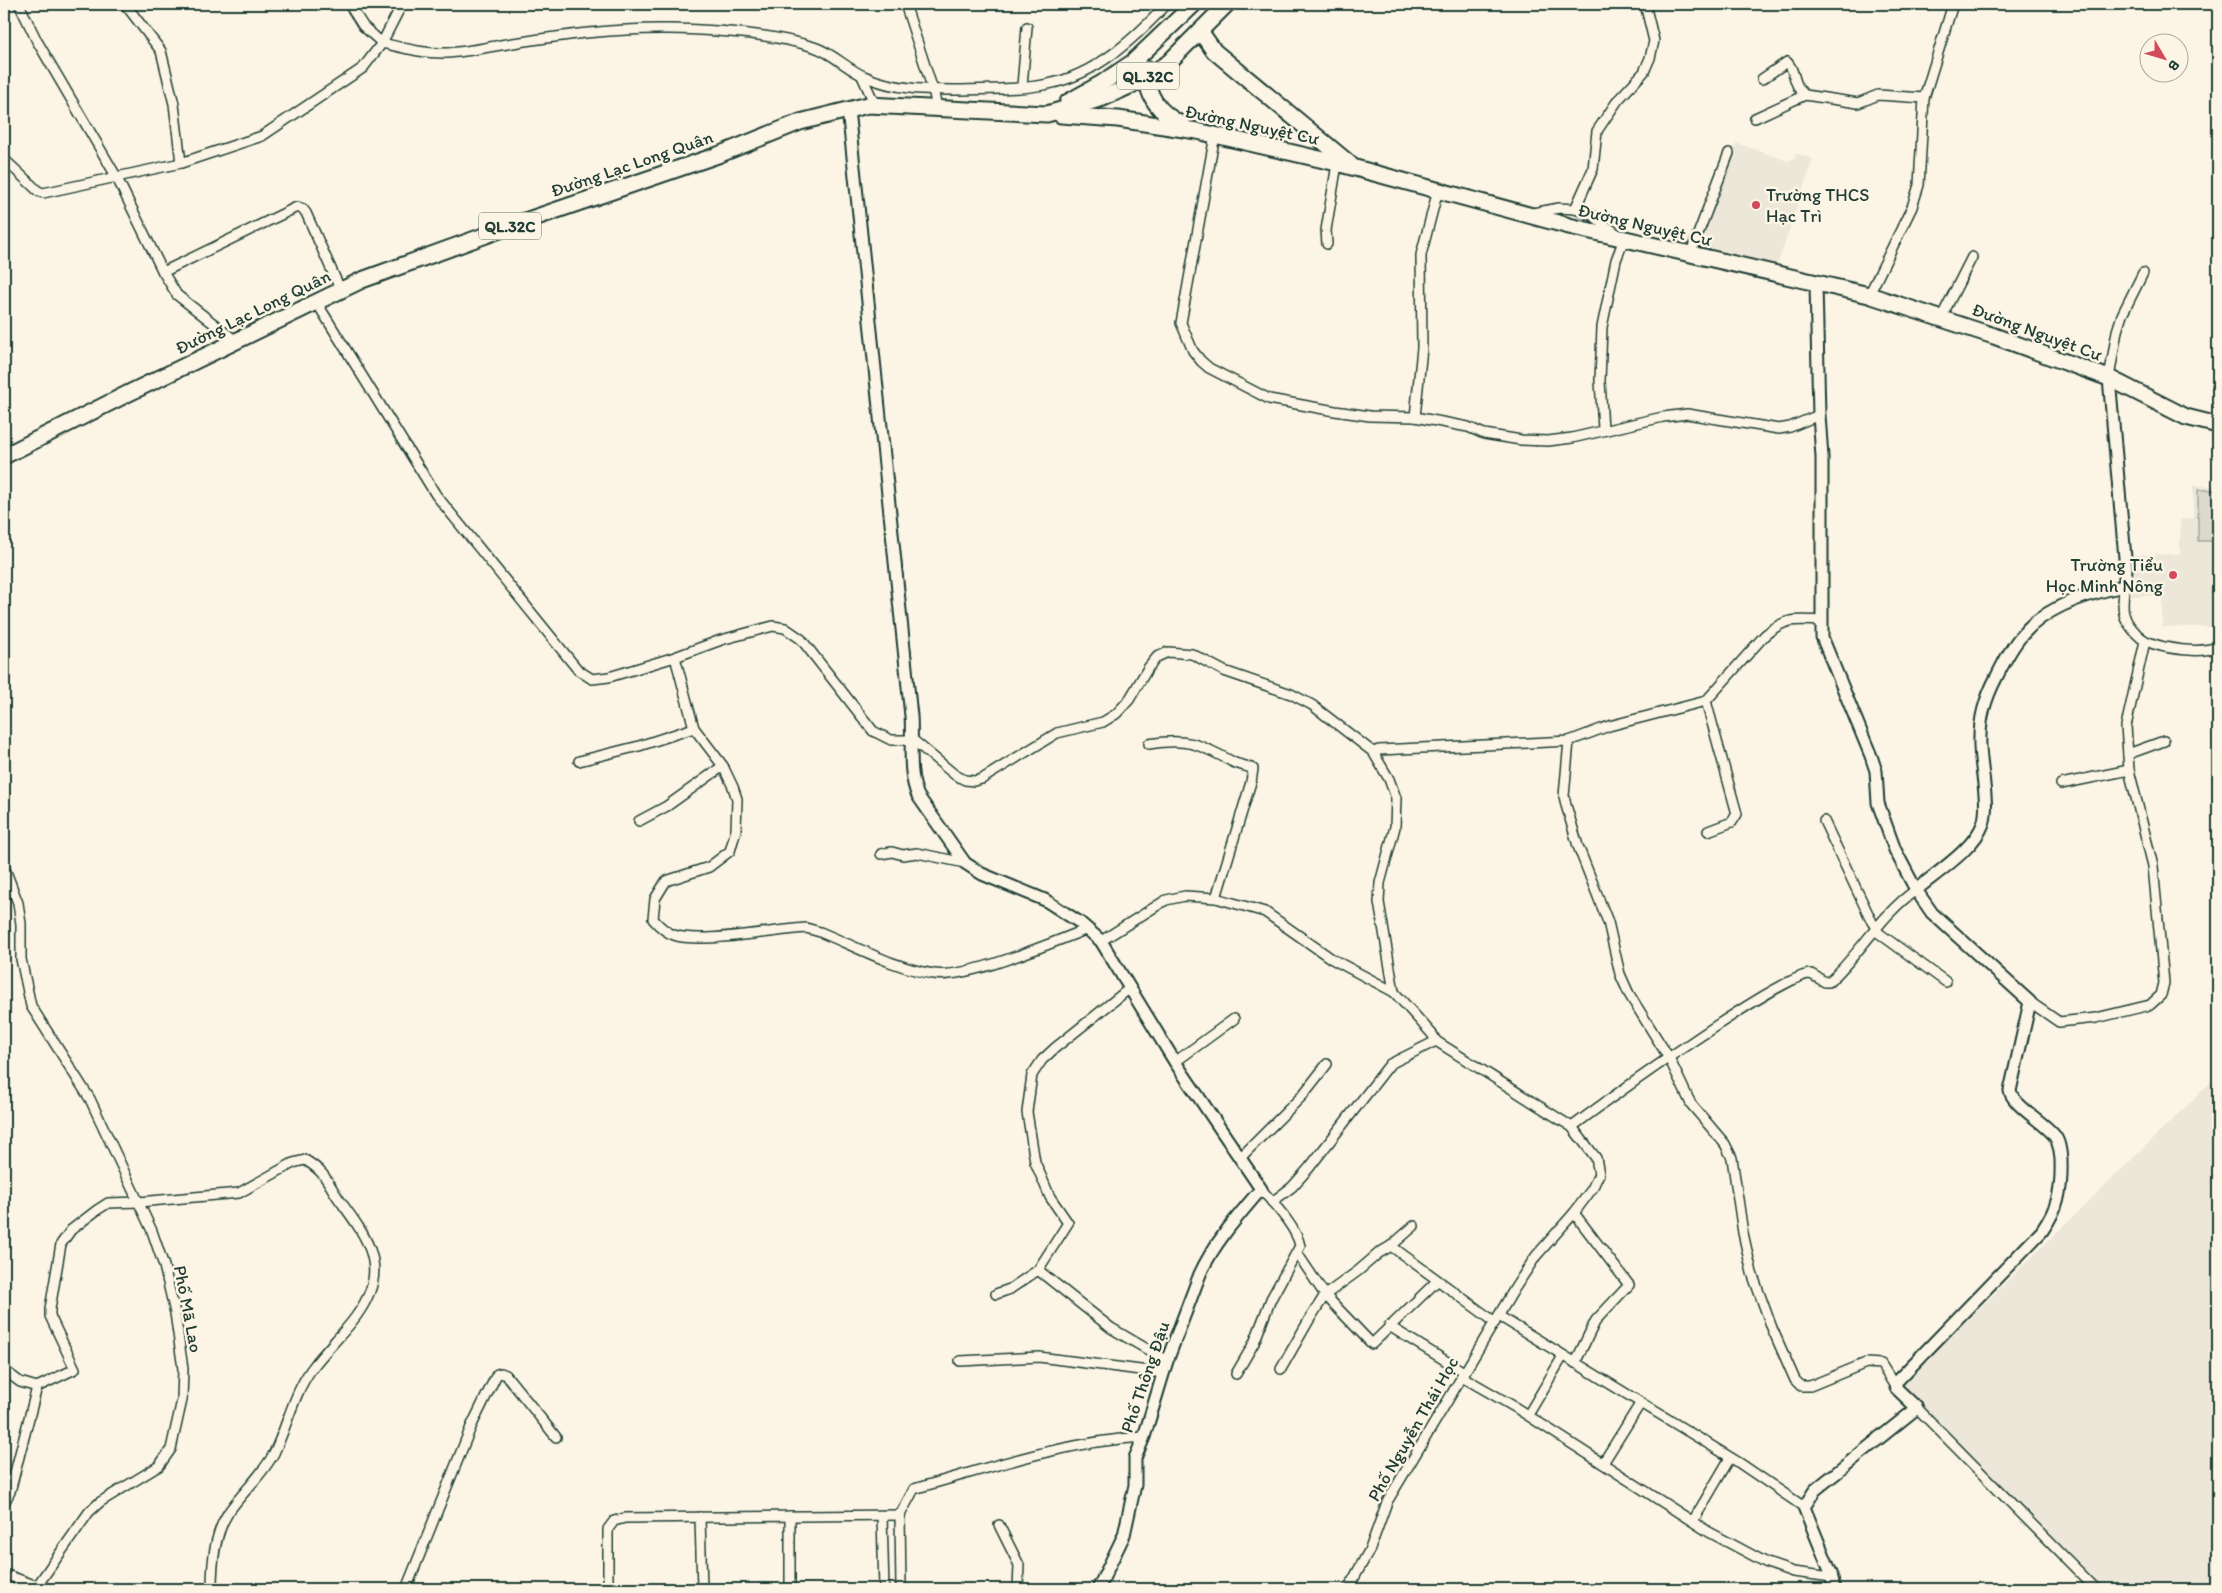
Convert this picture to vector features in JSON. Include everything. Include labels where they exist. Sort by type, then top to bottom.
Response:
[{"type":"highway","name":"QL.32C","points":[[1047,114],[1118,73],[1148,50],[1194,4]]},
{"type":"highway","name":"Đường Lạc Long Quân","points":[[4,456],[362,280],[490,233],[718,155],[800,122],[848,109],[875,105],[1047,114],[1103,98],[1146,77],[1168,63],[1227,4]]},
{"type":"highway","points":[[1200,31],[1214,51],[1338,160]]},
{"type":"highway","points":[[1163,34],[1151,53],[1146,77],[1150,96],[1160,110],[1173,120],[1198,131]]},
{"type":"highway","name":"Đường Nguyệt Cư","points":[[1047,114],[1118,119],[1198,131],[1338,160],[1357,168],[1624,239],[1869,295],[1941,318],[2109,378],[2186,417],[2218,426]]},
{"type":"street","points":[[19,4],[37,41],[116,176],[163,272],[179,297],[236,341]]},
{"type":"street","points":[[125,4],[161,51],[174,104],[181,163]]},
{"type":"street","points":[[349,4],[363,26],[382,43],[416,51],[447,53],[589,32],[668,29],[720,31],[782,39],[816,47],[841,60],[862,76],[906,88],[934,90],[1022,86],[1058,82],[1106,58],[1134,37],[1167,4]]},
{"type":"street","points":[[4,159],[38,191],[43,192],[181,163],[262,136],[363,68],[382,43],[402,4]]},
{"type":"street","points":[[905,4],[934,90],[937,107]]},
{"type":"street","points":[[1575,209],[1593,169],[1596,131],[1618,100],[1644,72],[1653,50],[1653,35],[1645,4]]},
{"type":"street","points":[[1869,295],[1912,207],[1919,185],[1924,98],[1953,4]]},
{"type":"street","points":[[1022,86],[1027,27]]},
{"type":"street","points":[[1762,79],[1788,62],[1796,85],[1805,96]]},
{"type":"street","points":[[862,76],[875,105]]},
{"type":"street","points":[[1755,118],[1805,96],[1858,102],[1878,95],[1924,98]]},
{"type":"street","points":[[848,109],[913,740],[911,777],[918,796],[965,863]]},
{"type":"street","points":[[1215,135],[1181,318],[1184,332],[1196,356],[1209,368],[1270,399],[1370,416],[1415,417],[1468,428],[1484,434],[1521,440],[1548,441],[1663,417],[1687,414],[1779,429],[1790,427],[1819,415]]},
{"type":"street","points":[[1690,255],[1729,153]]},
{"type":"street","points":[[1327,244],[1326,230],[1338,160]]},
{"type":"street","points":[[1415,417],[1422,348],[1421,255],[1438,190]]},
{"type":"street","points":[[163,272],[297,207],[306,213],[341,291]]},
{"type":"street","points":[[1528,214],[1559,208],[1575,209],[1592,215],[1624,239],[1616,260],[1602,327],[1600,381],[1602,429]]},
{"type":"street","points":[[1941,318],[1972,257]]},
{"type":"street","points":[[2143,273],[2122,316],[2109,378],[2126,569],[2124,586],[2125,617],[2135,632],[2145,640],[2190,652],[2203,652],[2218,647]]},
{"type":"street","points":[[1816,284],[1819,415],[1822,457],[1822,638],[1876,771],[1878,803],[1895,850],[1916,890],[1932,913],[2030,1002],[2059,1022],[2096,1018],[2150,1006],[2161,995],[2164,983],[2153,866],[2129,770],[2126,726],[2145,640]]},
{"type":"street","points":[[316,303],[436,495],[578,670],[588,678],[609,677],[721,640],[773,626],[785,628],[800,638],[873,731],[891,740],[913,740],[960,778],[978,781],[1057,732],[1103,722],[1116,714],[1129,700],[1148,668],[1157,657],[1168,652],[1192,654],[1224,671],[1291,694],[1312,704],[1373,752],[1389,779],[1396,798],[1394,826],[1380,884],[1379,902],[1394,992]]},
{"type":"street","points":[[1572,1127],[1603,1102],[1727,1019],[1801,975],[1811,974],[1825,982],[1829,982],[1901,901],[1974,840],[1983,824],[1985,807],[1980,721],[1990,690],[2014,647],[2030,627],[2060,607],[2100,591],[2124,586]]},
{"type":"street","points":[[1373,752],[1379,750],[1569,741],[1609,726],[1706,701],[1765,635],[1774,628],[1789,620],[1822,621]]},
{"type":"street","points":[[674,657],[694,728],[723,766],[737,799],[735,837],[730,852],[709,867],[666,881],[660,888],[655,899],[653,919],[661,928],[675,936],[710,937],[806,928],[912,969],[936,974],[948,974],[992,964],[1088,929]]},
{"type":"street","points":[[1706,701],[1737,814],[1732,822],[1708,831]]},
{"type":"street","points":[[579,761],[639,746],[694,728]]},
{"type":"street","points":[[1149,744],[1172,741],[1186,742],[1215,751],[1233,762],[1253,770],[1216,898]]},
{"type":"street","points":[[1569,741],[1564,796],[1578,846],[1608,922],[1620,974],[1629,994],[1669,1058],[1694,1109],[1724,1144],[1732,1158],[1743,1233],[1752,1273],[1772,1328],[1795,1380],[1799,1384],[1808,1387],[1866,1363],[1874,1362],[1881,1364],[1896,1388],[2096,1589]]},
{"type":"street","points":[[2128,754],[2164,741]]},
{"type":"street","points":[[639,821],[667,806],[723,766]]},
{"type":"street","points":[[2061,784],[2129,770]]},
{"type":"street","points":[[1824,821],[1877,930],[1946,982]]},
{"type":"street","points":[[881,854],[892,852],[903,855],[917,853],[965,863],[982,874],[1045,900],[1088,929],[1101,941],[1175,1062],[1261,1189],[1299,1240],[1300,1246],[1271,1300],[1254,1343],[1236,1374]]},
{"type":"street","name":"Phố Mã Lao","points":[[4,866],[18,903],[21,924],[21,960],[31,1006],[90,1098],[152,1231],[164,1266],[175,1313],[183,1369],[182,1400],[171,1449],[159,1466],[100,1502],[89,1512],[39,1588]]},
{"type":"street","points":[[1101,941],[1166,900],[1185,896],[1216,898],[1264,912],[1332,959],[1394,992]]},
{"type":"street","points":[[996,1294],[1010,1289],[1038,1270],[1068,1223],[1050,1197],[1034,1162],[1027,1112],[1032,1075],[1042,1060],[1130,988]]},
{"type":"street","name":"Phố Nguyễn Thái Học","points":[[1348,1589],[1370,1549],[1387,1502],[1462,1374],[1536,1256],[1574,1213],[1592,1189],[1599,1174],[1596,1158],[1572,1127],[1436,1041],[1432,1034],[1394,992]]},
{"type":"street","points":[[1896,1388],[1897,1380],[2042,1231],[2052,1217],[2060,1194],[2062,1178],[2060,1152],[2055,1135],[2016,1101],[2010,1091],[2030,1002]]},
{"type":"street","points":[[1175,1062],[1234,1019]]},
{"type":"street","points":[[1272,1202],[1292,1186],[1309,1168],[1390,1064],[1436,1041]]},
{"type":"street","points":[[1240,1158],[1302,1096],[1327,1064]]},
{"type":"street","points":[[4,1370],[20,1382],[37,1386],[75,1369],[50,1316],[61,1244],[71,1230],[108,1203],[239,1193],[293,1163],[305,1160],[316,1166],[326,1176],[340,1200],[365,1235],[373,1258],[373,1277],[368,1298],[305,1378],[268,1464],[229,1512],[221,1526],[212,1565],[212,1589]]},
{"type":"street","name":"Phố Thông Đậu","points":[[1098,1589],[1124,1535],[1135,1485],[1135,1458],[1144,1437],[1168,1361],[1206,1262],[1229,1228],[1261,1189]]},
{"type":"street","points":[[1574,1213],[1628,1285],[1596,1320],[1574,1363]]},
{"type":"street","points":[[1281,1369],[1308,1320],[1325,1295],[1358,1272],[1414,1226]]},
{"type":"street","points":[[1391,1246],[1437,1281],[1497,1319],[1563,1356],[1730,1458],[1804,1507],[1832,1577],[1834,1589]]},
{"type":"street","points":[[1296,1253],[1325,1295],[1372,1344],[1437,1281]]},
{"type":"street","points":[[1038,1270],[1111,1328],[1168,1361]]},
{"type":"street","points":[[1389,1326],[1693,1521],[1778,1568],[1832,1577]]},
{"type":"street","points":[[1528,1415],[1563,1356]]},
{"type":"street","points":[[960,1361],[1039,1357],[1164,1373]]},
{"type":"street","points":[[406,1589],[471,1427],[497,1374],[502,1373],[506,1375],[556,1437]]},
{"type":"street","points":[[4,1503],[10,1492],[37,1386]]},
{"type":"street","points":[[1603,1463],[1640,1404]]},
{"type":"street","points":[[1804,1507],[1815,1490],[1858,1458],[1917,1408]]},
{"type":"street","points":[[901,1589],[900,1515],[914,1489],[1041,1454],[1121,1438],[1144,1437]]},
{"type":"street","points":[[1693,1521],[1730,1458]]},
{"type":"street","points":[[608,1589],[608,1529],[614,1522],[625,1518],[900,1515]]},
{"type":"street","points":[[790,1516],[790,1589]]},
{"type":"street","points":[[882,1516],[884,1589]]},
{"type":"street","points":[[700,1517],[702,1589]]},
{"type":"street","points":[[999,1525],[1019,1565],[1018,1589]]},
{"type":"street","points":[[4,1574],[39,1588]]},
{"type":"shaded area","name":"Trường THCS Hạc Trì","points":[[1736,143],[1788,161],[1795,158],[1796,153],[1813,159],[1774,275],[1700,250]]},
{"type":"shaded area","name":"Trường Tiểu Học Minh Nông","points":[[2193,486],[2218,486],[2218,627],[2162,627],[2162,596],[2128,596],[2128,555],[2180,554],[2180,519],[2193,518]]},
{"type":"shaded area","points":[[2198,490],[2218,490],[2218,541],[2198,541]]},
{"type":"shaded area","points":[[2218,1075],[2218,1589],[2098,1589],[1900,1386]]},
{"type":"place","name":"Trường THCS Hạc Trì","points":[[1756,205]]},
{"type":"place","name":"Trường Tiểu Học Minh Nông","points":[[2173,575]]}]
